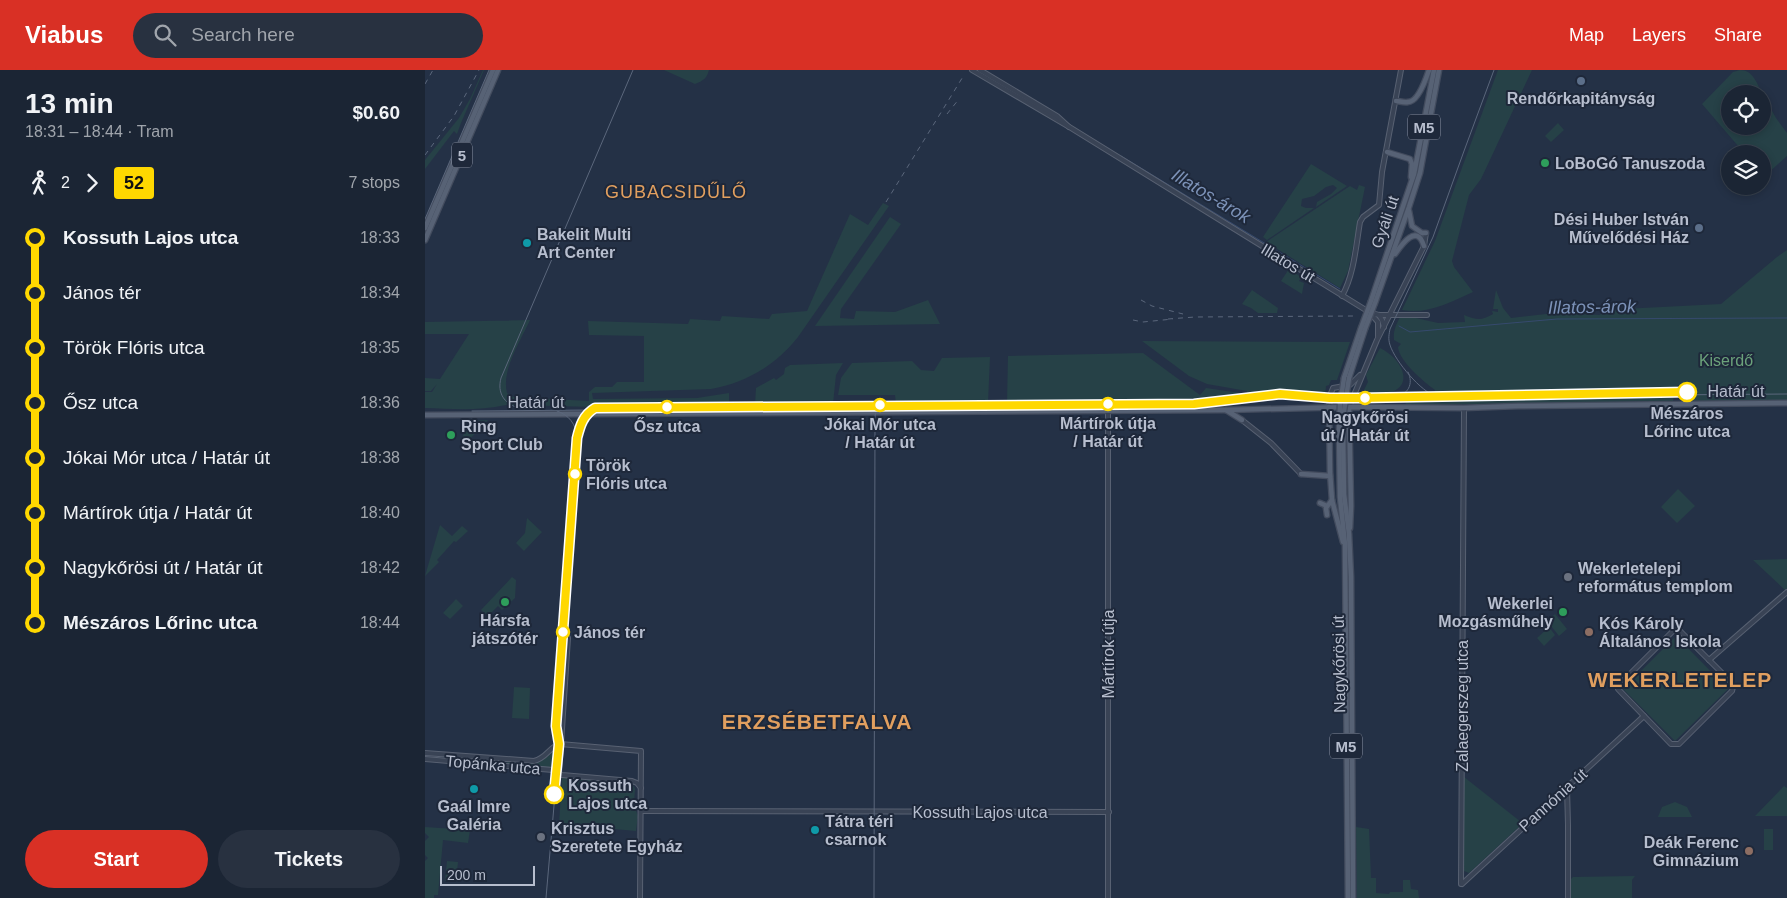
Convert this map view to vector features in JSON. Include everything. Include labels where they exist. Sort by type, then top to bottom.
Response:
[{"type":"main road","name":"5","points":[[425,228],[493,70]]},
{"type":"main road","name":"5","points":[[425,240],[498,70]]},
{"type":"main road","points":[[1396,101],[1410,102],[1420,91],[1429,70]]},
{"type":"main road","name":"Gyáli út","points":[[1373,302],[1411,184],[1419,153],[1434,70]]},
{"type":"main road","name":"Gyáli út","points":[[1341,431],[1347,378],[1363,329],[1409,207],[1422,162],[1439,70]]},
{"type":"main road","points":[[1387,152],[1410,159],[1412,164],[1411,184]]},
{"type":"main road","points":[[1409,207],[1409,218],[1412,226],[1422,233],[1426,233]]},
{"type":"main road","points":[[1390,261],[1403,242],[1411,236],[1418,237],[1424,246]]},
{"type":"main road","name":"Határ út","points":[[425,415],[1225,410],[1329,407],[1464,408],[1787,403]]},
{"type":"main road","points":[[1329,407],[1332,500],[1345,552]]},
{"type":"main road","points":[[1349,407],[1351,506],[1349,534]]},
{"type":"main road","points":[[1239,409],[1241,420]]},
{"type":"main road","points":[[1225,410],[1241,420]]},
{"type":"main road","name":"Nagykőrösi út","points":[[1341,431],[1351,587],[1353,898]]},
{"type":"main road","name":"Nagykőrösi út","points":[[1341,431],[1340,497],[1345,552],[1348,898]]},
{"type":"main road","points":[[1301,474],[1330,476]]},
{"type":"main road","points":[[1327,515],[1327,506],[1332,500]]},
{"type":"main road","points":[[1320,502],[1327,506]]},
{"type":"street","name":"Illatos út","points":[[972,70],[1071,128],[1369,312],[1379,315],[1427,315]]},
{"type":"street","name":"Illatos út","points":[[980,70],[1057,116],[1071,128]]},
{"type":"street","name":"Gyáli út","points":[[1342,296],[1349,280],[1360,222],[1363,217],[1379,206],[1380,189],[1401,70]]},
{"type":"street","points":[[1349,407],[1377,340],[1424,246],[1426,233]]},
{"type":"street","points":[[1369,312],[1378,322],[1377,340]]},
{"type":"street","points":[[1379,315],[1384,327]]},
{"type":"street","points":[[1329,407],[1332,389],[1337,386],[1351,384],[1363,372]]},
{"type":"street","name":"Zalaegerszeg utca","points":[[1461,884],[1464,408]]},
{"type":"street","name":"Mártírok útja","points":[[1108,410],[1108,898]]},
{"type":"street","points":[[1241,420],[1271,442],[1301,474]]},
{"type":"street","points":[[1709,660],[1787,592]]},
{"type":"street","points":[[1673,631],[1681,632],[1709,660],[1733,687],[1679,744],[1671,744],[1618,688],[1673,631]]},
{"type":"street","points":[[559,774],[567,638]]},
{"type":"street","name":"Pannónia út","points":[[1461,884],[1644,716]]},
{"type":"street","points":[[561,744],[641,751],[640,898]]},
{"type":"street","name":"Topánka utca","points":[[425,753],[534,761],[544,757],[554,747],[561,744]]},
{"type":"street","name":"Topánka utca","points":[[425,760],[553,770],[559,774],[632,781]]},
{"type":"street","points":[[632,781],[639,780],[641,776]]},
{"type":"street","points":[[632,781],[641,788]]},
{"type":"street","points":[[1567,788],[1569,825],[1568,898]]},
{"type":"street","name":"Kossuth Lajos utca","points":[[641,811],[1109,812]]},
{"type":"green space","points":[[483,70],[457,134],[454,131],[425,169],[425,160],[459,118]]},
{"type":"green space","points":[[664,70],[709,70],[704,79],[695,84]]},
{"type":"green space","points":[[1498,70],[1532,70],[1481,179],[1469,195],[1452,261],[1454,267],[1473,292],[1430,309],[1421,311],[1402,310],[1435,241]]},
{"type":"green space","points":[[1740,70],[1748,72],[1758,85],[1721,85],[1721,126],[1702,104],[1733,72]]},
{"type":"green space","points":[[1771,109],[1787,133],[1787,156],[1771,171],[1771,145],[1737,145],[1729,135],[1771,135]]},
{"type":"green space","points":[[1558,123],[1564,130],[1551,142],[1545,136]]},
{"type":"green space","points":[[1311,164],[1347,186],[1316,207],[1317,202],[1337,188],[1333,185],[1326,187],[1314,196],[1302,199],[1301,206],[1314,208],[1267,240],[1263,237]]},
{"type":"green space","points":[[1359,185],[1365,187],[1348,271],[1340,288],[1266,242],[1350,186],[1357,190]]},
{"type":"green space","points":[[883,203],[889,206],[798,337],[770,364],[748,377],[711,389],[592,393],[593,399],[697,398],[729,393],[729,405],[597,407],[506,405],[476,409],[425,408],[425,392],[432,392],[437,384],[431,391],[425,391],[425,378],[440,379],[469,334],[425,334],[425,322],[530,320],[509,365],[506,384],[507,393],[514,397],[589,401],[589,392],[595,387],[612,387],[617,382],[644,382],[644,336],[589,335],[588,321],[688,324],[690,319],[720,321],[722,316],[769,319],[772,314],[807,311],[850,214],[868,225]]},
{"type":"green space","points":[[890,217],[901,224],[841,309],[840,318],[854,319],[856,311],[895,312],[928,300],[940,324],[815,326]]},
{"type":"green space","name":"Kiserdő","points":[[1787,250],[1787,400],[1685,401],[1685,389],[1681,385],[1676,386],[1673,401],[1405,405],[1407,400],[1448,400],[1448,395],[1435,392],[1407,365],[1399,353],[1398,347],[1401,344],[1394,340],[1394,331],[1400,317],[1416,318],[1438,323],[1465,322],[1464,315],[1482,319],[1493,314],[1492,311],[1498,312],[1498,309],[1493,309],[1496,290],[1503,308],[1511,318],[1555,313],[1600,315],[1603,310],[1721,304]]},
{"type":"green space","points":[[1289,269],[1301,277],[1299,281],[1304,283],[1302,294],[1281,281]]},
{"type":"green space","points":[[1252,290],[1278,308],[1277,313],[1258,313],[1242,304]]},
{"type":"green space","points":[[1142,341],[1350,342],[1337,380],[1331,380],[1329,385],[1326,386],[1325,396],[1277,392],[1200,402],[1007,403],[1008,356],[1143,353],[1200,395],[1206,388],[1247,394],[1247,391],[1207,384],[1189,376]]},
{"type":"green space","points":[[1380,348],[1396,360],[1401,368],[1403,382],[1399,388],[1391,392],[1370,393],[1364,390],[1368,382],[1366,375]]},
{"type":"green space","points":[[990,357],[988,403],[896,404],[895,395],[838,395],[841,378],[852,363],[912,361],[921,370],[934,371],[942,358]]},
{"type":"green space","points":[[843,363],[836,375],[833,404],[755,405],[756,388],[774,378],[776,380],[784,374],[785,368],[790,365]]},
{"type":"green space","points":[[488,420],[468,441],[463,441],[468,421]]},
{"type":"green space","points":[[1678,489],[1695,506],[1677,523],[1661,507]]},
{"type":"green space","points":[[527,518],[542,532],[524,551],[516,543],[525,533]]},
{"type":"green space","points":[[440,525],[452,536],[462,526],[468,531],[456,542],[454,541],[437,560],[439,562],[425,576]]},
{"type":"green space","points":[[1787,559],[1787,588],[1785,590],[1753,560]]},
{"type":"green space","points":[[512,577],[516,580],[515,598],[502,610],[498,606],[488,616],[481,610]]},
{"type":"green space","points":[[456,599],[463,606],[450,619],[443,613]]},
{"type":"green space","points":[[1555,614],[1567,629],[1559,636],[1547,621]]},
{"type":"green space","points":[[1549,627],[1555,635],[1544,646],[1537,638]]},
{"type":"green space","points":[[1676,636],[1728,689],[1675,741],[1623,689]]},
{"type":"green space","points":[[514,687],[530,688],[529,719],[512,718]]},
{"type":"green space","points":[[555,749],[554,766],[552,768],[506,765],[507,762],[527,764],[539,762]]},
{"type":"green space","points":[[562,777],[629,783],[633,785],[635,789],[634,805],[638,816],[636,831],[559,824]]},
{"type":"green space","points":[[1464,777],[1521,822],[1521,825],[1469,873],[1464,871]]},
{"type":"green space","points":[[1784,786],[1787,788],[1787,816],[1755,816]]},
{"type":"green space","points":[[1675,802],[1687,807],[1692,817],[1658,817],[1662,807]]},
{"type":"green space","points":[[425,827],[470,830],[468,843],[443,840],[438,895],[434,895],[434,898],[425,898],[425,861],[428,858],[425,855],[425,841],[429,837],[425,833]]},
{"type":"green space","points":[[1356,827],[1369,829],[1371,878],[1376,878],[1376,893],[1403,892],[1403,880],[1410,880],[1411,889],[1418,890],[1419,898],[1357,898]]},
{"type":"green space","points":[[1764,829],[1773,829],[1773,850],[1764,850]]},
{"type":"green space","points":[[447,861],[458,862],[456,882],[445,881]]},
{"type":"green space","points":[[1635,876],[1632,880],[1632,898],[1571,898],[1571,879],[1573,877]]},
{"type":"waterway","name":"Illatos-árok","points":[[1121,156],[1340,289]]},
{"type":"waterway","name":"Illatos-árok","points":[[1399,326],[1410,332],[1557,319],[1787,318]]},
{"type":"tram line","points":[[425,219],[489,70]]},
{"type":"tram line","points":[[519,408],[509,404],[503,397],[500,388],[501,378],[633,70]]},
{"type":"tram line","points":[[1437,397],[1416,383],[1403,367],[1390,345],[1389,333],[1433,237],[1494,70]]},
{"type":"tram line","points":[[1395,397],[1400,396],[1409,388],[1410,376],[1408,372]]},
{"type":"tram line","name":"52","points":[[554,794],[559,744],[556,726],[577,438],[582,421],[595,408],[933,404],[1194,404],[1257,395],[1280,394],[1359,398],[1687,392]]},
{"type":"tram line","points":[[472,411],[1194,405],[1279,395],[1359,401],[1535,396],[1787,394]]},
{"type":"tram line","points":[[874,898],[875,416],[876,411],[883,407]]},
{"type":"tram line","points":[[546,898],[559,748],[556,726],[577,438],[585,417],[595,408]]},
{"type":"tram line","points":[[557,411],[571,421],[577,437]]},
{"type":"railway","points":[[425,84],[433,70]]},
{"type":"railway","points":[[425,155],[454,116],[479,70]]},
{"type":"railway","points":[[886,202],[964,75]]},
{"type":"railway","points":[[947,114],[959,99]]},
{"type":"railway","points":[[1141,300],[1152,306],[1183,314]]},
{"type":"railway","points":[[1168,319],[1195,317],[1353,316]]},
{"type":"railway","points":[[1133,320],[1143,322],[1173,319]]},
{"type":"place","name":"Rendőrkapitányság","points":[[1581,81]]},
{"type":"place","name":"LoBoGó Tanuszoda","points":[[1545,163]]},
{"type":"place","name":"Dési Huber István Művelődési Ház","points":[[1699,228]]},
{"type":"place","name":"Bakelit Multi Art Center","points":[[527,243]]},
{"type":"place","name":"Mészáros Lőrinc utca","points":[[1687,392]]},
{"type":"place","name":"Nagykőrösi út / Határ út","points":[[1365,398]]},
{"type":"place","name":"Mártírok útja / Határ út","points":[[1108,404]]},
{"type":"place","name":"Jókai Mór utca / Határ út","points":[[880,405]]},
{"type":"place","name":"Ősz utca","points":[[667,407]]},
{"type":"place","name":"Ring Sport Club","points":[[451,435]]},
{"type":"place","name":"Török Flóris utca","points":[[575,474]]},
{"type":"place","name":"Wekerletelepi református templom","points":[[1568,577]]},
{"type":"place","name":"Hársfa játszótér","points":[[505,602]]},
{"type":"place","name":"Wekerlei Mozgásműhely","points":[[1563,612]]},
{"type":"place","name":"János tér","points":[[563,632]]},
{"type":"place","name":"Kós Károly Általános Iskola","points":[[1589,632]]},
{"type":"place","name":"Gaál Imre Galéria","points":[[474,789]]},
{"type":"place","name":"Kossuth Lajos utca","points":[[554,794]]},
{"type":"place","name":"Tátra téri csarnok","points":[[815,830]]},
{"type":"place","name":"Krisztus Szeretete Egyház","points":[[541,837]]},
{"type":"place","name":"Deák Ferenc Gimnázium","points":[[1749,851]]},
{"type":"district","name":"GUBACSIDŰLŐ","points":[[676,192]]},
{"type":"district","name":"WEKERLETELEP","points":[[1680,679]]},
{"type":"district","name":"ERZSÉBETFALVA","points":[[817,721]]}]
